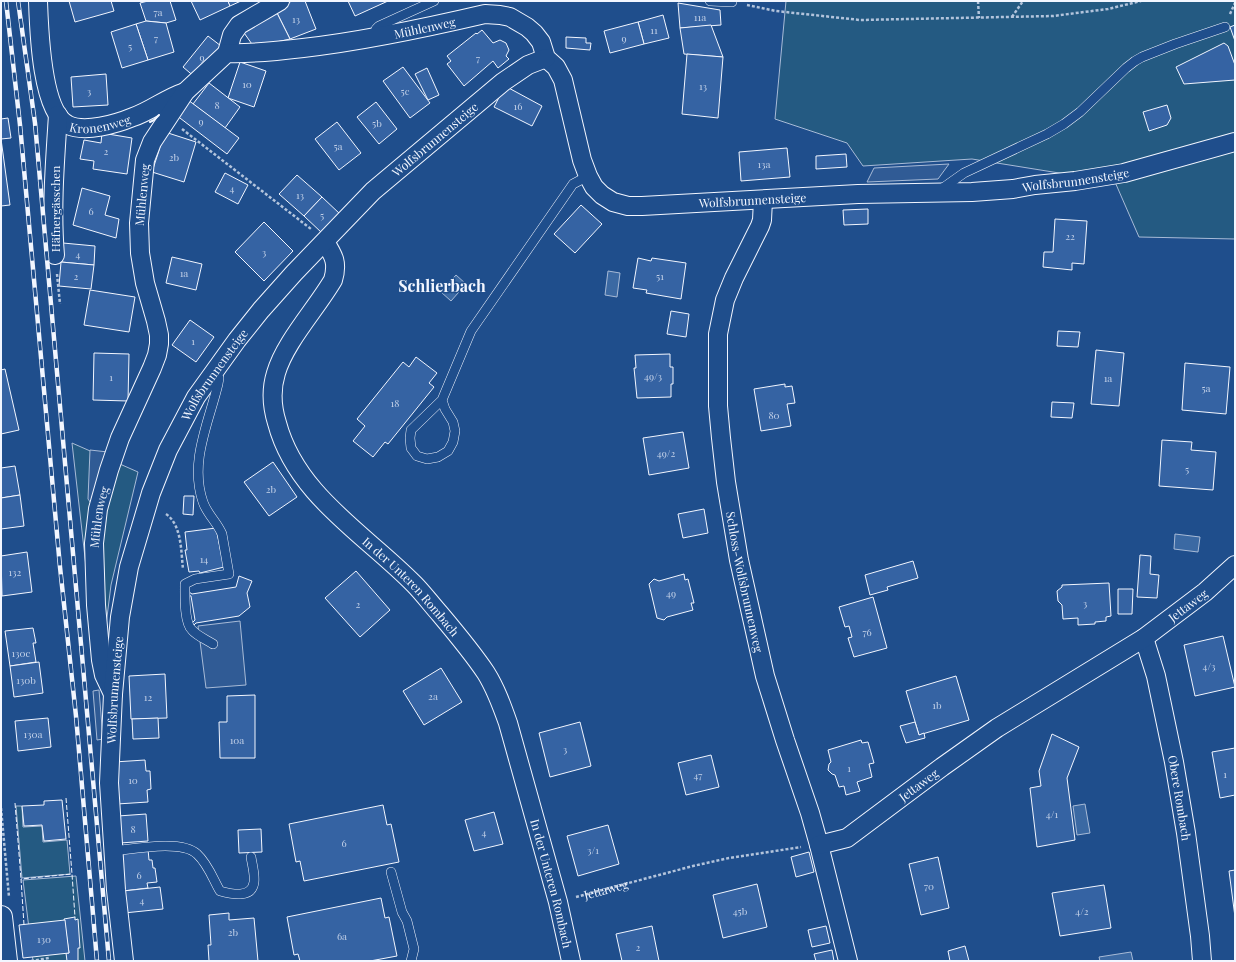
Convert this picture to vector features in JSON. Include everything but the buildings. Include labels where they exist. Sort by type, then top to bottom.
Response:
[{"type":"main road","points":[[5,907],[6,961]]},
{"type":"street","name":"Kronenweg","points":[[38,1],[40,43],[44,75],[50,97],[58,115],[67,124],[74,127],[86,128],[101,126],[134,117],[182,93]]},
{"type":"street","points":[[227,53],[232,35],[239,25],[280,1]]},
{"type":"street","name":"Mühlenweg","points":[[113,694],[104,675],[101,660],[96,605],[94,543],[98,509],[109,470],[120,438],[157,355],[159,334],[141,263],[139,223],[145,160],[152,142],[182,93],[227,53],[244,54],[273,52],[374,38],[485,14],[500,14],[514,19],[527,27],[540,42],[546,58]]},
{"type":"street","name":"Wolfsbrunnensteige","points":[[124,961],[116,890],[109,783],[113,694],[119,623],[124,591],[137,538],[148,501],[168,450],[196,398],[214,371],[261,310],[294,273],[382,182],[521,69],[537,60],[546,58],[556,68],[563,80],[582,160],[588,176],[594,187],[602,194],[613,202],[628,206],[858,194],[939,191],[972,192],[1014,189],[1095,178],[1144,168],[1235,142]]},
{"type":"street","name":"Häfnergässchen","points":[[55,255],[53,231],[58,115]]},
{"type":"street","name":"Schloss-Wolfsbrunnenweg","points":[[763,200],[762,220],[760,226],[734,278],[725,300],[718,334],[718,406],[726,482],[737,544],[765,676],[819,845],[848,961]]},
{"type":"street","name":"In der Unteren Rombach","points":[[325,242],[333,255],[336,263],[336,270],[332,280],[284,353],[276,373],[272,394],[274,413],[280,434],[292,461],[308,483],[332,509],[414,584],[467,646],[486,674],[499,699],[508,723],[553,883],[571,961]]},
{"type":"street","name":"Jettaweg","points":[[819,845],[847,838],[996,728],[1144,638],[1205,592],[1235,565]]},
{"type":"street","name":"Obere Rombach","points":[[1144,638],[1156,676],[1174,762],[1186,833],[1202,961]]},
{"type":"lane","points":[[374,38],[376,28],[379,26],[434,1]]},
{"type":"lane","points":[[710,1],[732,2]]},
{"type":"lane","points":[[939,191],[964,173],[1033,141],[1064,124],[1091,102],[1135,61],[1174,44],[1225,27]]},
{"type":"lane","points":[[442,400],[445,409],[453,422],[455,431],[454,442],[448,451],[438,457],[427,459],[417,456],[411,448],[411,430],[442,400],[471,331],[573,184],[588,176]]},
{"type":"lane","points":[[213,644],[190,629],[184,596],[185,584],[195,579],[229,574],[222,534],[220,528],[205,507],[202,500],[198,477],[199,457],[219,378],[214,371]]},
{"type":"lane","points":[[113,851],[171,846],[189,848],[202,859],[220,891],[234,894],[245,894],[251,889],[254,882],[251,857]]},
{"type":"lane","points":[[391,872],[402,912],[407,921],[414,949],[411,961]]},
{"type":"path","points":[[978,1],[979,18]]},
{"type":"path","points":[[1012,18],[1023,1]]},
{"type":"path","points":[[732,2],[776,12],[860,20],[1053,16],[1123,6],[1141,1]]},
{"type":"path","points":[[167,117],[296,217],[325,242]]},
{"type":"path","name":"Häfnergässchen","points":[[55,255],[60,304]]},
{"type":"path","points":[[166,514],[173,520],[178,531],[184,574]]},
{"type":"path","points":[[1,808],[5,907]]},
{"type":"path","name":"Jettaweg","points":[[558,902],[729,858],[819,845]]},
{"type":"path","points":[[31,961],[49,958]]},
{"type":"shaded area","points":[[786,1],[1235,1],[1235,239],[1139,237],[1115,182],[972,159],[863,166],[847,143],[775,119]]},
{"type":"shaded area","points":[[949,164],[938,179],[867,182],[874,168]]},
{"type":"shaded area","points":[[608,271],[620,273],[617,297],[605,295]]},
{"type":"shaded area","points":[[456,275],[466,284],[451,301],[441,292]]},
{"type":"shaded area","points":[[72,443],[138,472],[111,585],[99,681]]},
{"type":"shaded area","points":[[90,450],[108,452],[93,506],[88,499]]},
{"type":"shaded area","points":[[1175,534],[1200,537],[1198,552],[1174,549]]},
{"type":"shaded area","points":[[240,621],[246,685],[206,688],[198,626]]},
{"type":"shaded area","points":[[99,690],[103,739],[97,740],[93,691]]},
{"type":"shaded area","points":[[1085,804],[1090,833],[1077,835],[1073,806]]},
{"type":"shaded area","points":[[16,806],[22,806],[23,827],[42,826],[43,842],[67,840],[70,874],[22,878]]},
{"type":"shaded area","points":[[76,876],[85,961],[33,961],[23,880]]},
{"type":"shaded area","points":[[1131,952],[1133,961],[1100,961],[1099,957]]},
{"type":"railway","points":[[6,1],[20,125],[60,567],[76,716],[97,961]]},
{"type":"railway","points":[[18,1],[35,123],[109,961]]},
{"type":"fence","points":[[66,798],[72,874]]},
{"type":"fence","points":[[15,803],[21,879]]},
{"type":"fence","points":[[24,925],[21,879],[72,874],[75,917]]},
{"type":"wall","points":[[150,122],[159,115]]},
{"type":"district","name":"Schlierbach","points":[[442,285]]}]
